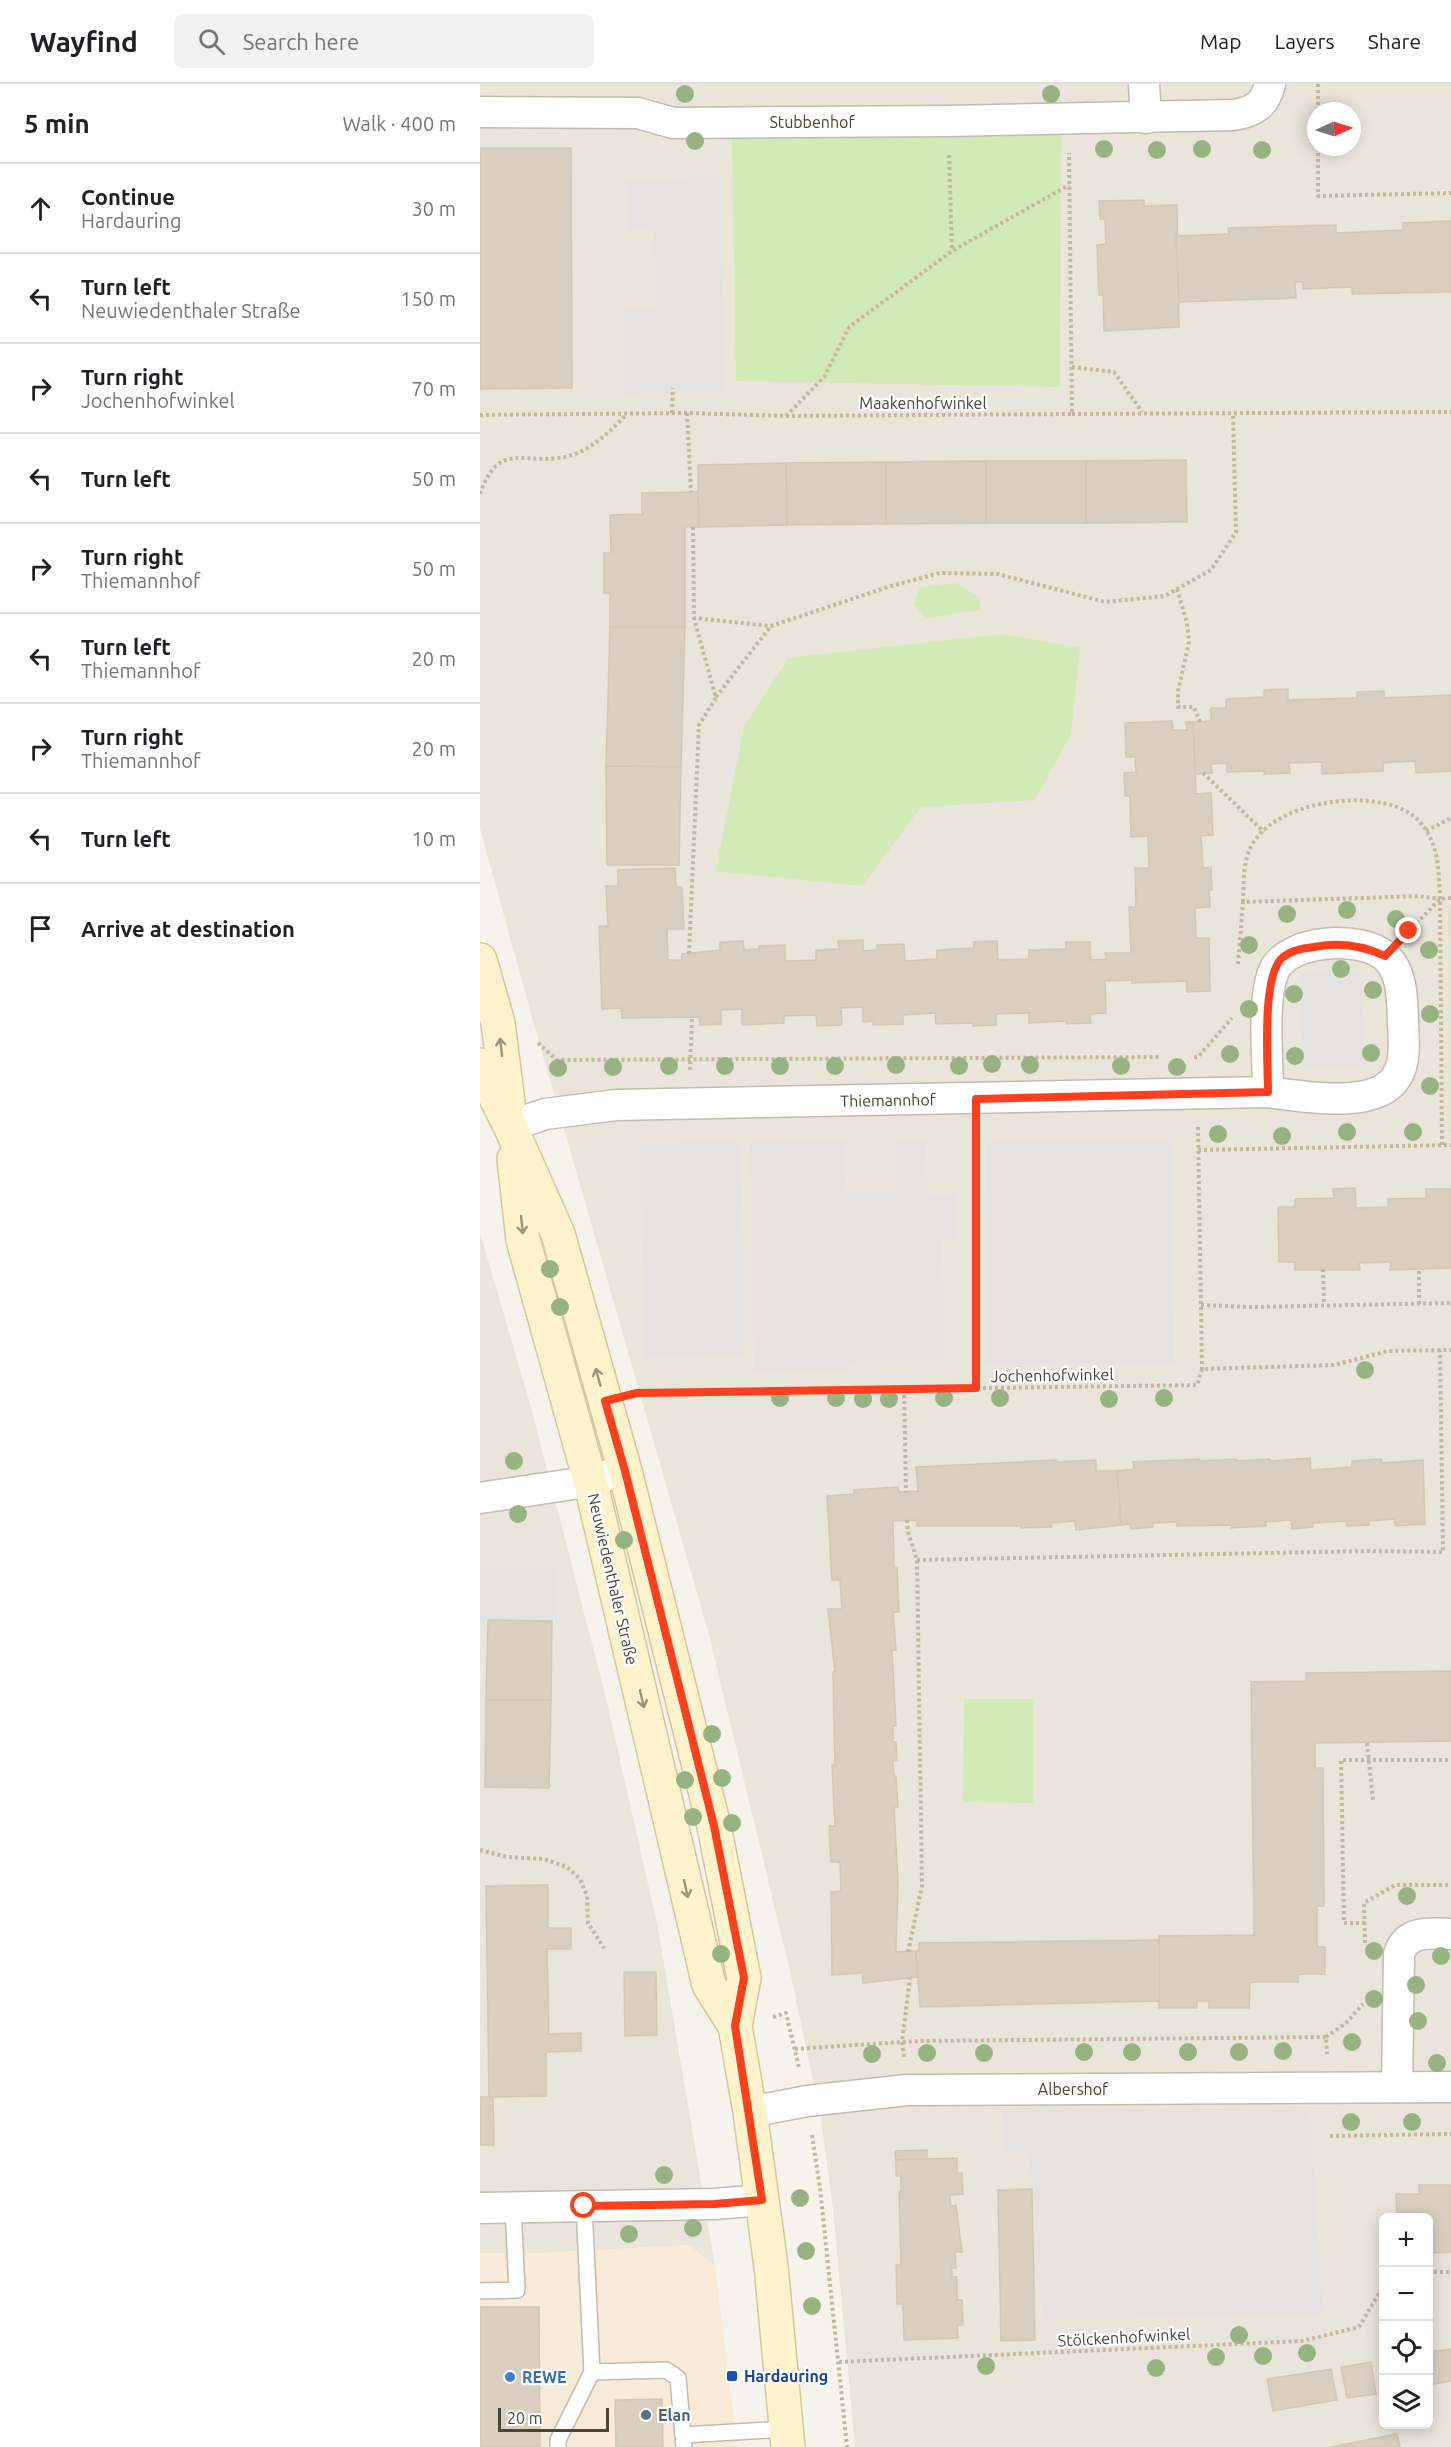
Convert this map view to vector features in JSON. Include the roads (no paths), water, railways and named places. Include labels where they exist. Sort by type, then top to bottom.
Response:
[{"type":"street","points":[[1144,84],[1146,118]]},
{"type":"street","name":"Stubbenhof","points":[[480,112],[638,113],[673,123],[1146,118],[1248,113],[1265,99],[1270,84]]},
{"type":"street","name":"Thiemannhof","points":[[510,1126],[545,1114],[616,1105],[1268,1092],[1357,1098],[1374,1095],[1388,1088],[1397,1076],[1402,1060],[1404,1035],[1401,991],[1395,968],[1385,956],[1348,944],[1338,944],[1299,949],[1283,957],[1273,973],[1268,1003],[1268,1092]]},
{"type":"street","name":"Neuwiedenthaler Straße","points":[[480,960],[498,1023],[523,1240],[590,1480],[709,1985],[735,2026]]},
{"type":"street","name":"Neuwiedenthaler Straße","points":[[480,1065],[558,1234],[625,1471],[714,1826],[744,1978],[735,2026],[750,2112],[771,2266],[788,2438]]},
{"type":"street","points":[[480,1498],[590,1480],[625,1471]]},
{"type":"street","points":[[1397,2087],[1401,1946],[1412,1936],[1420,1934],[1451,1934]]},
{"type":"street","name":"Albershof","points":[[750,2112],[807,2101],[907,2090],[1451,2087]]},
{"type":"street","points":[[480,2208],[715,2204],[762,2200]]},
{"type":"lane","points":[[558,2447],[558,2440],[592,2372],[584,2206]]},
{"type":"lane","points":[[480,2291],[517,2290],[513,2208]]},
{"type":"lane","points":[[592,2372],[666,2370],[678,2378],[683,2441],[788,2438]]},
{"type":"place","name":"Hardauring","points":[[732,2376]]},
{"type":"place","name":"REWE","points":[[510,2377]]},
{"type":"place","name":"Elan","points":[[646,2415]]}]
